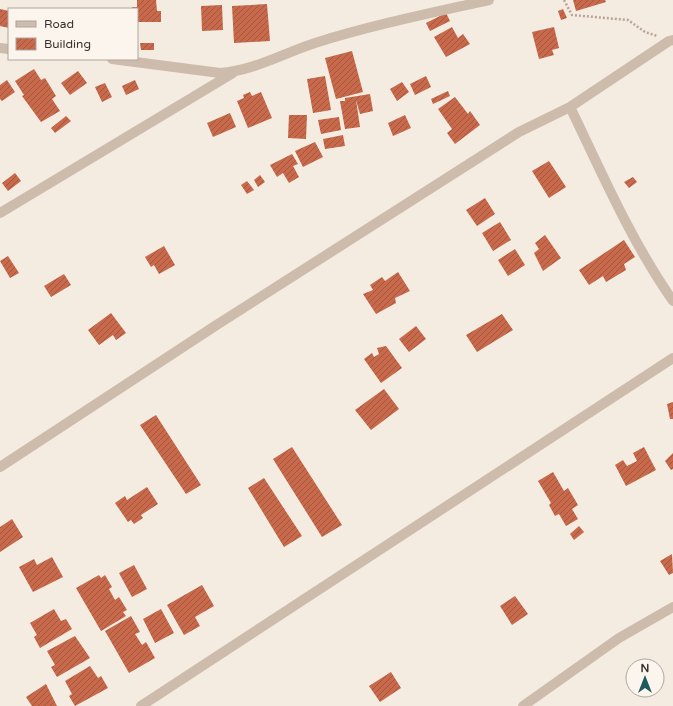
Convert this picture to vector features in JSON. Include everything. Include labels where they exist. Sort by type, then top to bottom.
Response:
[{"type":"street","points":[[0,213],[234,72],[315,43],[394,22],[489,0]]},
{"type":"street","points":[[0,467],[215,326],[519,132],[570,107],[671,40]]},
{"type":"street","points":[[120,60],[220,73],[234,72]]},
{"type":"street","points":[[570,107],[609,189],[658,280],[673,301]]},
{"type":"street","points":[[141,706],[673,358]]},
{"type":"street","points":[[523,706],[619,638],[673,607]]},
{"type":"path","points":[[564,0],[572,15],[628,20],[645,32],[671,40]]},
{"type":"building","points":[[137,0],[156,0],[157,11],[161,11],[161,22],[138,22],[138,8],[132,8],[137,7]]},
{"type":"building","points":[[573,0],[605,0],[606,2],[576,11]]},
{"type":"building","points":[[267,4],[270,41],[234,43],[232,6]]},
{"type":"building","points":[[222,5],[223,30],[202,31],[201,6]]},
{"type":"building","points":[[0,9],[8,11],[8,28],[0,26]]},
{"type":"building","points":[[563,9],[567,18],[561,20],[558,11]]},
{"type":"building","points":[[446,13],[450,21],[430,31],[426,23]]},
{"type":"building","points":[[452,27],[458,38],[463,34],[470,44],[446,57],[434,37]]},
{"type":"building","points":[[554,27],[559,48],[552,50],[554,55],[539,59],[532,32]]},
{"type":"building","points":[[140,43],[154,43],[154,50],[141,50]]},
{"type":"building","points":[[352,51],[363,92],[336,99],[325,58]]},
{"type":"building","points":[[34,69],[41,80],[45,78],[56,96],[52,99],[60,111],[41,122],[22,96],[24,95],[15,81]]},
{"type":"building","points":[[78,71],[87,83],[70,95],[61,83]]},
{"type":"building","points":[[325,76],[331,110],[313,113],[307,79]]},
{"type":"building","points":[[426,76],[431,87],[415,95],[410,84]]},
{"type":"building","points":[[7,80],[15,92],[2,101],[0,99],[0,85]]},
{"type":"building","points":[[135,80],[139,89],[126,95],[122,86]]},
{"type":"building","points":[[402,82],[409,92],[397,101],[390,89]]},
{"type":"building","points":[[105,83],[112,97],[102,102],[95,87]]},
{"type":"building","points":[[448,91],[450,96],[433,104],[431,99]]},
{"type":"building","points":[[250,92],[252,96],[261,92],[272,118],[248,128],[237,101],[244,98],[243,95]]},
{"type":"building","points":[[370,94],[373,111],[360,114],[356,100],[360,127],[345,129],[340,101],[345,101],[345,98]]},
{"type":"building","points":[[455,97],[468,114],[470,111],[480,125],[455,144],[447,133],[452,129],[438,109]]},
{"type":"building","points":[[230,113],[236,127],[213,137],[207,123]]},
{"type":"building","points":[[289,115],[307,115],[306,139],[288,138]]},
{"type":"building","points":[[405,115],[411,128],[393,136],[388,123]]},
{"type":"building","points":[[66,116],[71,121],[55,133],[51,128]]},
{"type":"building","points":[[339,117],[341,130],[321,134],[318,120]]},
{"type":"building","points":[[343,135],[345,146],[325,149],[323,139]]},
{"type":"building","points":[[315,142],[323,157],[303,167],[295,151]]},
{"type":"building","points":[[292,154],[298,164],[293,166],[299,177],[289,183],[283,173],[277,177],[270,165]]},
{"type":"building","points":[[549,161],[566,187],[549,198],[532,171]]},
{"type":"building","points":[[15,173],[21,181],[8,191],[2,183]]},
{"type":"building","points":[[260,175],[265,182],[258,187],[254,180]]},
{"type":"building","points":[[633,177],[637,182],[629,188],[624,182]]},
{"type":"building","points":[[247,181],[254,190],[247,194],[241,185]]},
{"type":"building","points":[[485,198],[495,214],[477,226],[466,210]]},
{"type":"building","points":[[500,222],[511,240],[493,251],[482,233]]},
{"type":"building","points":[[545,235],[561,258],[543,271],[534,253],[539,249],[535,243]]},
{"type":"building","points":[[624,240],[635,257],[624,264],[626,270],[606,282],[603,276],[589,285],[579,270]]},
{"type":"building","points":[[164,246],[175,265],[159,274],[154,265],[151,267],[145,257]]},
{"type":"building","points":[[515,249],[525,265],[508,276],[498,260]]},
{"type":"building","points":[[8,256],[19,273],[10,278],[0,261]]},
{"type":"building","points":[[398,272],[410,291],[395,298],[396,303],[376,314],[363,294],[373,290],[370,285],[382,277],[385,281]]},
{"type":"building","points":[[64,274],[71,285],[51,297],[44,286]]},
{"type":"building","points":[[111,313],[126,333],[116,340],[113,335],[99,345],[88,330]]},
{"type":"building","points":[[502,314],[513,330],[477,352],[466,335]]},
{"type":"building","points":[[416,326],[426,339],[409,352],[399,339]]},
{"type":"building","points":[[386,346],[402,368],[381,383],[364,359],[372,353],[374,357],[379,354],[377,348]]},
{"type":"building","points":[[384,389],[399,409],[371,430],[355,410]]},
{"type":"building","points":[[673,402],[673,419],[670,419],[667,404]]},
{"type":"building","points":[[156,415],[201,485],[186,494],[140,425]]},
{"type":"building","points":[[292,447],[342,525],[322,537],[273,459]]},
{"type":"building","points":[[644,447],[656,470],[626,486],[615,465],[623,460],[627,466],[637,461],[633,453]]},
{"type":"building","points":[[673,453],[673,469],[671,470],[665,461]]},
{"type":"building","points":[[553,472],[564,491],[568,488],[578,505],[572,509],[578,519],[566,526],[559,514],[555,516],[549,505],[551,503],[538,481]]},
{"type":"building","points":[[264,478],[302,536],[284,547],[248,488]]},
{"type":"building","points":[[147,487],[158,504],[141,515],[143,518],[134,524],[131,520],[128,522],[115,503],[125,496],[127,500]]},
{"type":"building","points":[[12,519],[23,537],[0,552],[0,527]]},
{"type":"building","points":[[579,526],[584,532],[574,540],[570,534]]},
{"type":"building","points":[[672,554],[673,573],[669,575],[660,561]]},
{"type":"building","points":[[52,557],[63,577],[33,592],[19,567],[34,559],[37,565]]},
{"type":"building","points":[[134,565],[147,589],[132,597],[119,573]]},
{"type":"building","points":[[99,575],[101,578],[105,575],[112,587],[109,589],[115,600],[119,597],[127,610],[123,612],[126,616],[101,631],[76,588]]},
{"type":"building","points":[[202,585],[214,606],[195,617],[200,626],[184,635],[167,605]]},
{"type":"building","points":[[515,596],[528,614],[512,625],[500,606]]},
{"type":"building","points":[[54,609],[61,621],[66,619],[72,629],[40,648],[34,637],[37,635],[30,623]]},
{"type":"building","points":[[161,609],[174,633],[155,643],[143,619]]},
{"type":"building","points":[[131,616],[140,632],[135,634],[142,645],[146,642],[155,658],[129,673],[105,631]]},
{"type":"building","points":[[75,636],[90,658],[57,677],[51,667],[55,665],[47,651]]},
{"type":"building","points":[[90,666],[98,678],[101,676],[108,688],[75,706],[69,696],[72,694],[65,681]]},
{"type":"building","points":[[391,672],[401,688],[380,702],[369,686]]},
{"type":"building","points":[[46,684],[57,706],[32,706],[26,697]]}]
